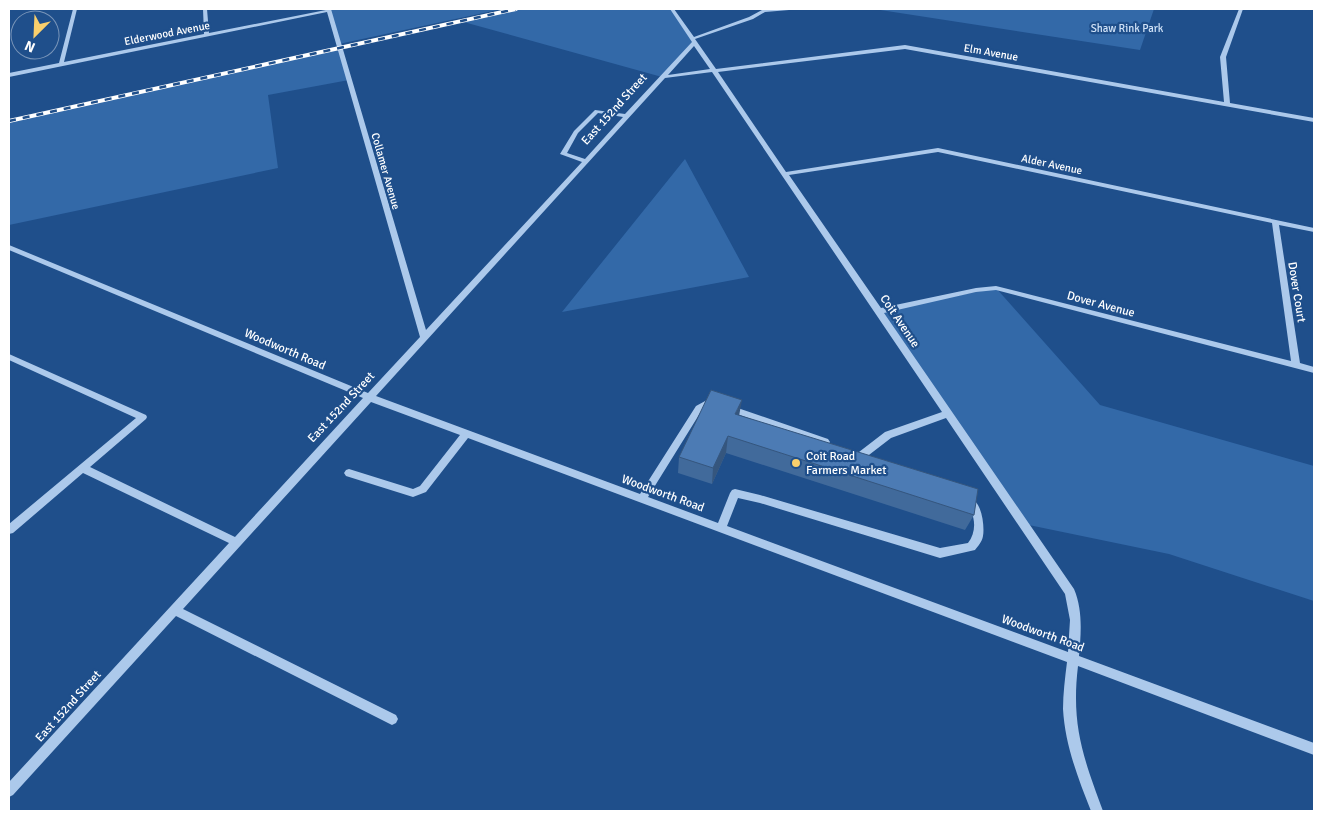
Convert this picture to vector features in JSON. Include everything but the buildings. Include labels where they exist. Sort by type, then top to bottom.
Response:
[{"type":"street","points":[[61,64],[75,9]]},
{"type":"street","points":[[205,9],[207,35]]},
{"type":"street","name":"Elderwood Avenue","points":[[9,75],[329,9]]},
{"type":"street","name":"Collamer Avenue","points":[[329,9],[424,338]]},
{"type":"street","name":"Coit Avenue","points":[[672,9],[880,311],[1070,592],[1075,607],[1074,658],[1068,705],[1070,728],[1079,764],[1097,811]]},
{"type":"street","points":[[693,41],[751,18],[762,10],[789,9]]},
{"type":"street","points":[[1227,104],[1223,57],[1241,9]]},
{"type":"street","name":"East 152nd Street","points":[[9,791],[586,161],[693,41]]},
{"type":"street","name":"Elm Avenue","points":[[662,77],[905,47],[1314,120]]},
{"type":"street","points":[[586,161],[563,154],[576,132],[597,112],[626,116]]},
{"type":"street","name":"Alder Avenue","points":[[784,174],[938,150],[1314,230]]},
{"type":"street","name":"Dover Court","points":[[1275,222],[1296,366]]},
{"type":"street","name":"Woodworth Road","points":[[9,248],[368,397],[1074,658],[1314,749]]},
{"type":"street","name":"Dover Avenue","points":[[880,311],[976,290],[996,288],[1314,370]]},
{"type":"street","points":[[9,357],[143,417],[9,530]]},
{"type":"street","points":[[642,499],[699,408],[707,403],[721,406],[835,446]]},
{"type":"street","points":[[862,456],[888,436],[949,413]]},
{"type":"street","points":[[349,473],[413,493],[423,489],[466,434]]},
{"type":"street","points":[[82,468],[236,542]]},
{"type":"street","points":[[721,528],[735,493],[940,553],[971,546],[978,538],[979,523],[975,508],[958,493]]},
{"type":"street","points":[[174,610],[392,719]]},
{"type":"green space","points":[[329,9],[426,10],[502,9],[339,44]]},
{"type":"green space","points":[[516,9],[672,9],[694,43],[662,77],[460,21]]},
{"type":"green space","name":"Shaw Rink Park","points":[[874,9],[1154,9],[1140,50]]},
{"type":"green space","points":[[340,48],[349,80],[268,95],[278,168],[9,225],[9,121]]},
{"type":"green space","points":[[685,159],[749,277],[562,312]]},
{"type":"green space","points":[[996,288],[1100,405],[1314,466],[1314,601],[1169,554],[1024,524],[880,311]]},
{"type":"railway","points":[[9,121],[516,9]]},
{"type":"place","name":"Coit Road Farmers Market","points":[[796,463]]}]
